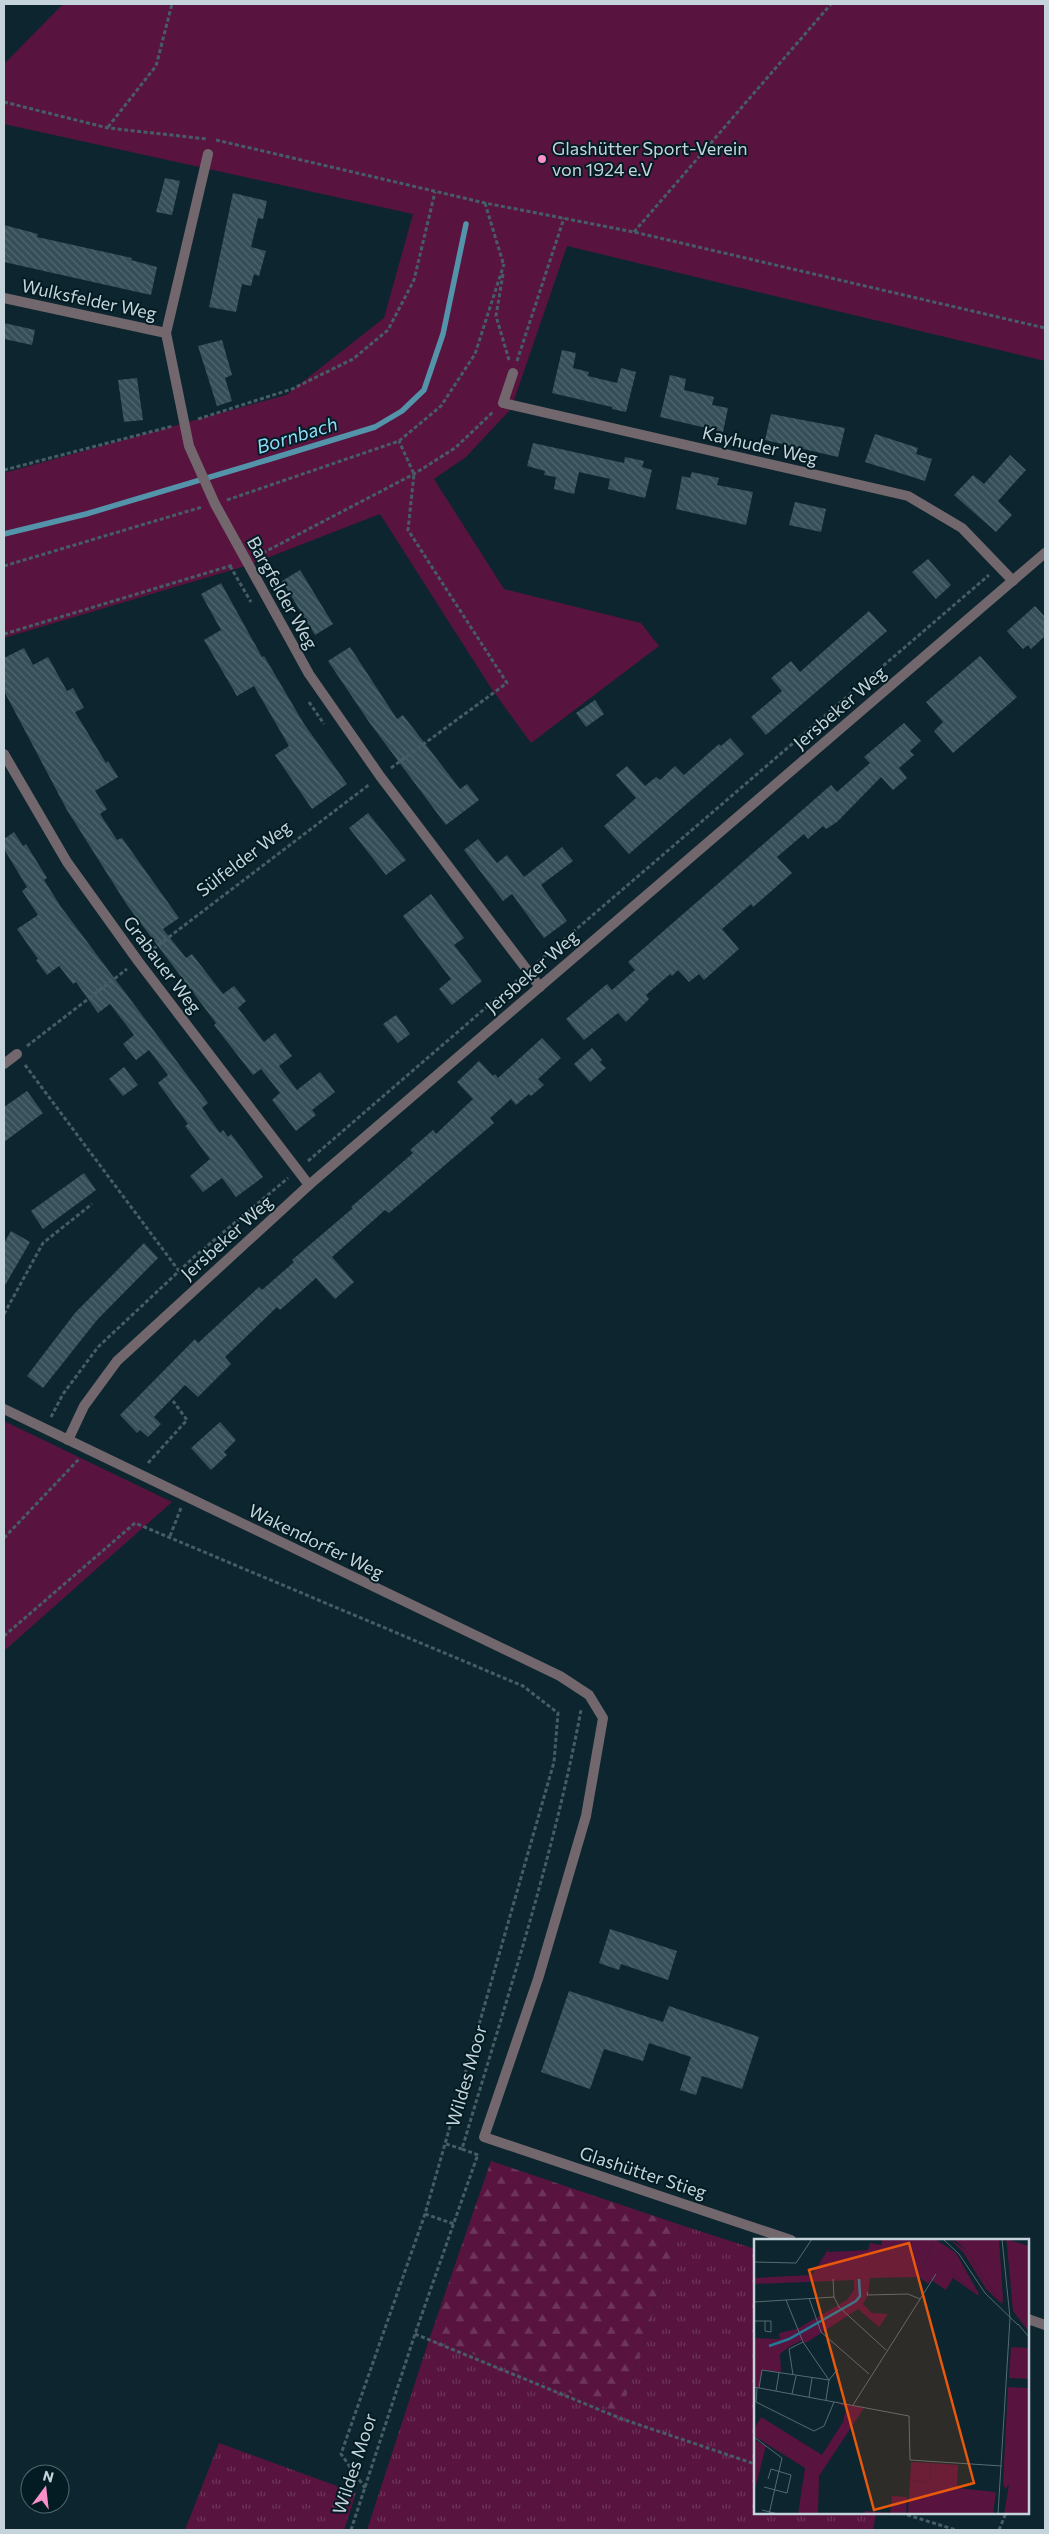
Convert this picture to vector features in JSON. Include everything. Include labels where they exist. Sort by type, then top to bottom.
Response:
[{"type":"street","name":"Bargfelder Weg","points":[[208,154],[166,333],[189,446],[215,504],[309,674],[380,776],[540,987]]},
{"type":"street","name":"Wulksfelder Weg","points":[[4,298],[166,333]]},
{"type":"street","points":[[503,403],[513,373]]},
{"type":"street","name":"Kayhuder Weg","points":[[503,403],[908,496],[962,528],[1013,581]]},
{"type":"street","name":"Jersbeker Weg","points":[[68,1440],[84,1406],[117,1361],[309,1185],[1045,553]]},
{"type":"street","name":"Grabauer Weg","points":[[4,754],[67,862],[138,961],[309,1185]]},
{"type":"street","points":[[4,1064],[17,1054]]},
{"type":"street","name":"Wakendorfer Weg","points":[[4,1410],[560,1676],[589,1695],[603,1718]]},
{"type":"street","name":"Wildes Moor","points":[[484,2138],[538,1979],[586,1816],[603,1718]]},
{"type":"street","name":"Glashütter Stieg","points":[[484,2138],[788,2239]]},
{"type":"street","points":[[1029,2319],[1045,2325]]},
{"type":"path","points":[[108,128],[156,66],[172,4]]},
{"type":"path","points":[[634,232],[831,4]]},
{"type":"path","points":[[4,102],[108,128],[216,140],[435,192],[634,232],[1045,328]]},
{"type":"path","points":[[208,154],[216,140]]},
{"type":"path","points":[[4,470],[183,423],[292,389],[352,359],[388,330],[414,280],[435,192]]},
{"type":"path","points":[[485,203],[504,264],[496,316],[513,373]]},
{"type":"path","points":[[513,373],[564,218]]},
{"type":"path","points":[[4,566],[215,504],[399,441],[441,406],[475,354],[504,264]]},
{"type":"path","points":[[4,634],[246,562],[414,474],[455,448],[503,403]]},
{"type":"path","points":[[399,441],[414,474]]},
{"type":"path","name":"Sülfelder Weg","points":[[17,1054],[380,776],[507,683],[408,530],[414,474]]},
{"type":"path","points":[[45,1429],[63,1394],[98,1347],[179,1271],[999,566]]},
{"type":"path","points":[[17,1054],[179,1271]]},
{"type":"path","points":[[4,1314],[43,1243],[92,1204]]},
{"type":"path","points":[[137,1474],[187,1420],[173,1401]]},
{"type":"path","points":[[4,1538],[88,1450]]},
{"type":"path","points":[[170,1536],[185,1498]]},
{"type":"path","points":[[4,1636],[135,1523],[170,1536],[523,1686],[558,1713],[554,1762],[426,2214],[341,2454],[365,2488]]},
{"type":"path","name":"Wildes Moor","points":[[351,2530],[415,2334],[478,2155],[462,2149],[534,1904],[572,1758],[581,1709],[576,1701]]},
{"type":"path","points":[[446,2144],[462,2149]]},
{"type":"path","points":[[426,2214],[454,2224]]},
{"type":"path","points":[[415,2334],[622,2419],[754,2464]]},
{"type":"path","points":[[904,2514],[956,2530]]},
{"type":"path","points":[[999,2530],[1006,2514]]},
{"type":"green space","points":[[63,4],[1045,4],[1045,361],[567,246],[511,409],[466,457],[434,479],[504,589],[641,623],[659,646],[531,743],[491,688],[380,514],[249,565],[4,638],[4,473],[286,395],[384,318],[413,214],[4,124],[4,62]]},
{"type":"green space","points":[[4,1421],[172,1502],[4,1651]]},
{"type":"green space","points":[[491,2161],[681,2225],[621,2413],[430,2337]]},
{"type":"green space","points":[[681,2225],[754,2249],[754,2514],[876,2514],[873,2530],[367,2530],[430,2337],[621,2413]]},
{"type":"green space","points":[[219,2443],[356,2493],[344,2530],[185,2530]]},
{"type":"building","points":[[165,178],[180,181],[172,215],[156,212]]},
{"type":"building","points":[[233,193],[267,201],[263,219],[258,218],[251,247],[266,251],[259,276],[254,274],[251,286],[242,284],[236,312],[209,307]]},
{"type":"building","points":[[4,225],[38,234],[37,237],[132,258],[131,260],[157,267],[151,295],[4,262]]},
{"type":"building","points":[[4,323],[35,330],[32,345],[4,339]]},
{"type":"building","points":[[222,340],[232,375],[225,378],[232,401],[217,406],[198,346]]},
{"type":"building","points":[[562,350],[576,353],[573,368],[589,372],[588,376],[617,383],[621,368],[636,372],[626,412],[552,393]]},
{"type":"building","points":[[670,375],[686,379],[684,390],[714,397],[712,405],[728,408],[723,432],[660,417]]},
{"type":"building","points":[[137,378],[143,420],[124,422],[118,380]]},
{"type":"building","points":[[771,414],[845,428],[838,457],[765,440]]},
{"type":"building","points":[[875,434],[918,448],[916,454],[932,459],[925,481],[865,462]]},
{"type":"building","points":[[533,443],[624,463],[625,457],[644,461],[642,467],[652,470],[645,498],[608,489],[610,479],[579,472],[574,494],[554,489],[556,477],[544,475],[545,471],[527,466]]},
{"type":"building","points":[[1010,455],[1026,470],[998,501],[1012,515],[996,532],[954,495],[973,475],[984,484]]},
{"type":"building","points":[[692,472],[719,478],[717,485],[753,492],[746,525],[676,509],[682,476],[690,478]]},
{"type":"building","points":[[795,502],[826,509],[821,532],[789,525]]},
{"type":"building","points":[[928,559],[951,585],[936,599],[912,572]]},
{"type":"building","points":[[300,570],[333,624],[315,635],[282,581]]},
{"type":"building","points":[[221,583],[262,657],[264,656],[304,724],[347,784],[312,809],[275,755],[289,746],[254,686],[237,696],[204,640],[221,630],[201,594]]},
{"type":"building","points":[[1035,606],[1045,617],[1045,636],[1031,649],[1028,645],[1023,649],[1007,631]]},
{"type":"building","points":[[869,611],[887,631],[766,735],[751,717],[782,691],[771,678],[791,661],[800,672]]},
{"type":"building","points":[[350,647],[397,719],[403,715],[460,789],[467,784],[479,800],[446,825],[369,722],[328,661]]},
{"type":"building","points":[[24,648],[33,665],[48,657],[67,691],[73,688],[84,708],[75,712],[106,763],[108,761],[118,777],[95,791],[107,809],[100,814],[117,840],[122,838],[179,918],[163,929],[186,958],[192,954],[223,994],[234,986],[246,1001],[238,1008],[264,1042],[275,1033],[292,1056],[279,1066],[297,1090],[320,1072],[335,1092],[312,1110],[316,1115],[296,1131],[272,1100],[280,1093],[261,1069],[253,1075],[214,1025],[216,1023],[127,905],[67,810],[4,691],[4,658]]},
{"type":"building","points":[[980,656],[1017,697],[953,753],[934,731],[943,722],[926,702]]},
{"type":"building","points":[[595,700],[604,714],[586,727],[576,713]]},
{"type":"building","points":[[904,723],[921,741],[910,751],[914,755],[899,768],[907,778],[893,790],[881,777],[837,822],[826,829],[823,826],[808,839],[804,834],[777,857],[792,873],[753,907],[751,904],[722,929],[739,949],[704,980],[699,974],[689,982],[678,970],[672,976],[670,974],[646,995],[649,999],[626,1022],[618,1013],[584,1040],[566,1019],[607,984],[612,990],[635,970],[628,962],[831,785],[837,792],[870,763],[864,757]]},
{"type":"building","points":[[730,738],[744,754],[629,854],[604,826],[636,798],[616,775],[627,766],[645,786],[656,777],[660,780],[675,766],[684,775],[719,744],[721,746]]},
{"type":"building","points":[[368,813],[406,860],[386,875],[349,828]]},
{"type":"building","points":[[14,832],[23,846],[26,844],[47,878],[44,880],[61,907],[208,1103],[202,1108],[220,1133],[223,1130],[228,1137],[231,1134],[263,1177],[236,1197],[222,1178],[203,1192],[190,1176],[210,1159],[185,1126],[188,1124],[158,1083],[168,1075],[149,1050],[136,1060],[123,1044],[134,1035],[110,1004],[98,1013],[76,982],[73,984],[59,966],[47,975],[17,929],[38,915],[22,891],[27,887],[4,849],[4,839]]},
{"type":"building","points":[[478,839],[497,863],[507,855],[524,877],[562,847],[573,861],[541,885],[567,921],[544,938],[512,894],[503,901],[464,850]]},
{"type":"building","points":[[431,894],[464,938],[454,945],[482,981],[452,1005],[439,989],[451,979],[403,916]]},
{"type":"building","points":[[396,1015],[410,1034],[398,1043],[383,1024]]},
{"type":"building","points":[[542,1038],[561,1058],[538,1079],[544,1085],[516,1105],[511,1099],[490,1118],[494,1123],[389,1213],[385,1210],[332,1257],[354,1282],[335,1299],[316,1278],[280,1310],[277,1307],[225,1357],[231,1364],[198,1397],[185,1385],[154,1417],[161,1424],[148,1437],[140,1430],[137,1433],[120,1415],[195,1339],[198,1343],[259,1287],[262,1290],[294,1262],[292,1260],[413,1153],[410,1150],[433,1130],[436,1134],[473,1099],[457,1082],[479,1061],[493,1076],[495,1074],[498,1078]]},
{"type":"building","points":[[592,1048],[606,1068],[590,1082],[574,1064]]},
{"type":"building","points":[[124,1067],[138,1085],[123,1096],[109,1079]]},
{"type":"building","points":[[27,1091],[43,1113],[4,1142],[4,1107]]},
{"type":"building","points":[[84,1173],[96,1190],[43,1229],[31,1211]]},
{"type":"building","points":[[11,1231],[30,1242],[4,1287],[4,1243]]},
{"type":"building","points":[[144,1243],[158,1258],[97,1320],[43,1388],[27,1376],[75,1313]]},
{"type":"building","points":[[220,1422],[236,1440],[224,1452],[227,1455],[211,1470],[191,1448]]},
{"type":"building","points":[[610,1929],[677,1951],[668,1980],[621,1964],[619,1970],[599,1963]]},
{"type":"building","points":[[569,1991],[663,2022],[669,2006],[759,2037],[742,2089],[702,2076],[696,2095],[680,2090],[691,2057],[649,2043],[643,2061],[604,2049],[590,2089],[541,2072]]},
{"type":"waterway","name":"Bornbach","points":[[4,534],[86,514],[375,427],[402,411],[424,390],[443,334],[466,224]]},
{"type":"place","name":"Glashütter Sport-Verein von 1924 e.V","points":[[542,159]]}]
